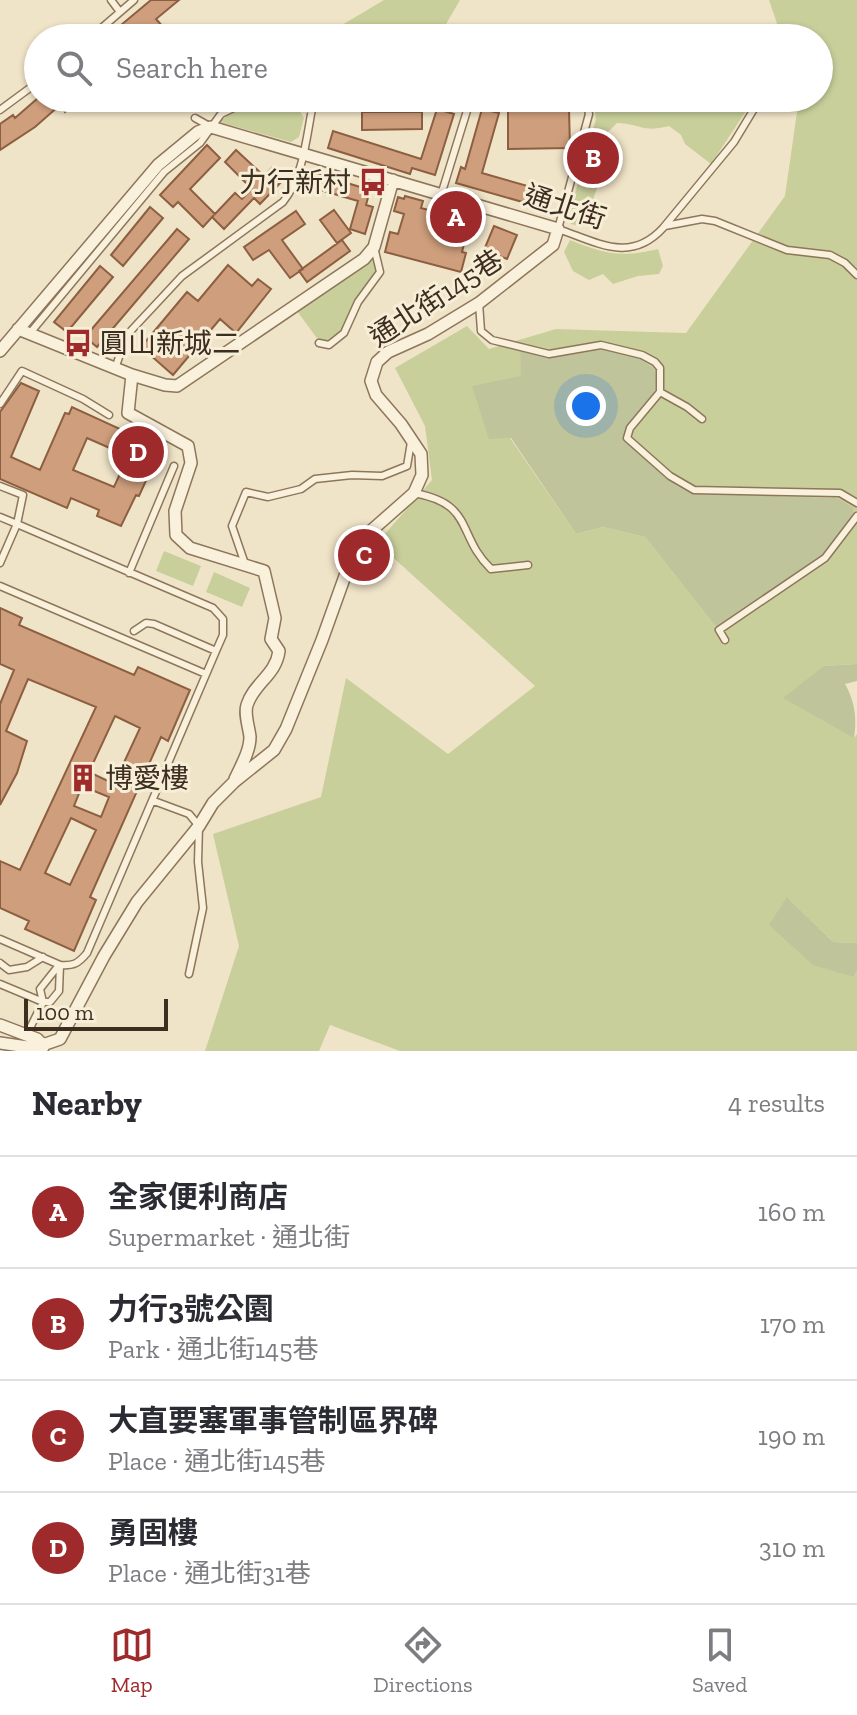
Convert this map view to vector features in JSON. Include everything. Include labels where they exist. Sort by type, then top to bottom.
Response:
[{"type":"street","name":"通北街","points":[[211,127],[558,229]]},
{"type":"street","points":[[0,351],[23,332],[158,165],[198,132],[211,127]]},
{"type":"street","points":[[23,332],[132,375],[177,386],[364,259],[374,247],[393,180]]},
{"type":"street","name":"通北街145巷","points":[[414,493],[422,475],[421,454],[376,395],[371,381],[377,362],[388,352],[428,334],[479,303],[553,245],[558,229]]},
{"type":"street","points":[[132,375],[128,413],[188,446],[191,463],[175,511],[176,535],[190,548],[264,571],[275,618],[271,639],[279,651],[268,678],[260,682],[246,707],[250,740],[234,782]]},
{"type":"street","points":[[0,1043],[44,1048],[60,1039],[137,902],[199,826],[213,803],[274,750],[286,729],[350,562],[364,537],[414,493]]},
{"type":"street","points":[[0,1025],[37,1039],[44,1048]]},
{"type":"lane","points":[[111,0],[120,12]]},
{"type":"lane","points":[[106,24],[134,0]]},
{"type":"lane","points":[[0,110],[24,92]]},
{"type":"lane","points":[[195,118],[211,127],[224,112]]},
{"type":"lane","points":[[115,369],[126,336],[182,276],[283,202],[291,192],[311,112]]},
{"type":"lane","points":[[441,195],[467,112]]},
{"type":"lane","points":[[558,229],[588,122],[587,112]]},
{"type":"lane","name":"通北街","points":[[558,229],[612,247],[635,248],[652,240],[734,142],[753,112]]},
{"type":"lane","points":[[665,226],[702,219],[715,221],[787,250],[830,255],[845,263],[857,275]]},
{"type":"lane","points":[[319,343],[329,345],[344,333],[358,302],[380,272],[374,247]]},
{"type":"lane","points":[[479,303],[484,336],[549,354],[601,345],[642,355],[655,362],[660,368],[660,392],[630,428],[627,438],[687,487],[704,491],[741,489],[840,493],[857,503]]},
{"type":"lane","points":[[0,404],[22,371],[83,399],[109,415]]},
{"type":"lane","points":[[660,392],[702,419]]},
{"type":"lane","points":[[245,564],[232,526],[246,492],[268,497],[301,489],[315,479],[382,476],[407,466],[411,438]]},
{"type":"lane","points":[[129,573],[174,466]]},
{"type":"lane","points":[[0,486],[23,495],[17,524],[0,563]]},
{"type":"lane","points":[[414,493],[452,506],[468,532],[475,554],[491,569],[528,565]]},
{"type":"lane","points":[[725,640],[719,630],[825,558],[857,516]]},
{"type":"lane","points":[[0,517],[213,608],[223,619],[223,635],[87,953],[78,963],[60,965],[0,939]]},
{"type":"lane","points":[[0,586],[206,674]]},
{"type":"lane","points":[[134,631],[146,623],[154,624],[216,651]]},
{"type":"lane","points":[[154,801],[189,814],[199,826],[198,862],[203,908],[189,974]]},
{"type":"lane","points":[[0,963],[9,970],[27,967],[43,957]]},
{"type":"lane","points":[[0,984],[50,1002],[59,991],[60,965]]},
{"type":"lane","points":[[27,1034],[43,1002],[40,989],[60,965]]},
{"type":"green space","points":[[384,0],[460,0],[446,24],[344,24]]},
{"type":"green space","points":[[769,0],[857,0],[857,664],[824,666],[854,738],[857,734],[857,943],[833,942],[787,897],[854,977],[857,970],[857,1051],[400,1051],[330,1025],[319,1051],[205,1051],[239,946],[213,834],[321,797],[346,678],[448,754],[535,686],[377,543],[432,480],[425,426],[395,368],[467,326],[489,349],[556,329],[686,333],[785,196],[797,112],[833,112],[833,24],[777,24]],"holes":[[[606,349],[657,379],[653,399],[632,422],[624,440],[677,486],[691,493],[837,498],[853,514],[839,532],[716,627],[645,537],[603,527],[576,534],[510,438],[522,376],[520,351],[548,358]]]},
{"type":"green space","points":[[232,112],[300,112],[304,118],[299,137],[291,142],[219,122]]},
{"type":"green space","points":[[595,112],[745,112],[711,164],[685,144],[681,135],[669,126],[647,128],[617,123],[606,134],[600,180],[583,227],[571,224],[568,218],[596,119]]},
{"type":"green space","points":[[570,240],[613,253],[658,249],[663,266],[659,274],[638,276],[613,284],[603,274],[589,280],[573,271],[564,252]]},
{"type":"green space","points":[[373,258],[376,270],[356,299],[341,332],[330,342],[319,341],[297,311]]},
{"type":"green space","points":[[606,349],[640,359],[654,369],[654,393],[632,424],[625,440],[677,486],[691,493],[837,498],[853,508],[853,514],[823,556],[716,627],[645,537],[603,527],[576,534],[511,438],[489,439],[472,386],[521,376],[520,351],[548,358]]},
{"type":"green space","points":[[164,551],[201,566],[193,586],[156,571]]},
{"type":"green space","points":[[214,572],[250,588],[242,607],[206,592]]},
{"type":"green space","points":[[857,664],[857,681],[845,684],[854,710],[854,738],[783,698],[824,666]]},
{"type":"green space","points":[[787,897],[833,942],[857,943],[854,977],[813,965],[769,925]]},
{"type":"building","points":[[151,0],[179,0],[156,19],[160,24],[122,24]]},
{"type":"building","points":[[24,110],[52,112],[0,150],[0,124],[13,115],[15,118]]},
{"type":"building","points":[[362,112],[422,112],[422,129],[362,130]]},
{"type":"building","points":[[436,112],[454,114],[435,175],[412,168],[410,174],[328,148],[333,131],[421,159]]},
{"type":"building","points":[[481,112],[499,113],[482,173],[552,193],[547,209],[456,183],[461,167],[465,169]]},
{"type":"building","points":[[508,112],[569,112],[570,148],[508,149]]},
{"type":"building","points":[[207,145],[220,158],[190,189],[215,214],[235,193],[242,199],[252,189],[225,162],[236,150],[264,176],[272,168],[284,179],[260,204],[254,198],[224,229],[212,217],[203,227],[178,202],[173,207],[160,195]]},
{"type":"building","points":[[311,172],[370,190],[366,205],[373,207],[365,234],[350,229],[358,201],[307,186]]},
{"type":"building","points":[[405,196],[423,201],[421,208],[478,219],[474,234],[467,232],[461,272],[385,252],[390,232],[398,234],[404,214],[394,211],[398,197],[404,199]]},
{"type":"building","points":[[150,207],[163,218],[123,266],[111,255]]},
{"type":"building","points":[[334,210],[351,233],[337,243],[320,220]]},
{"type":"building","points":[[296,211],[305,224],[282,240],[303,269],[290,278],[269,250],[253,260],[244,247]]},
{"type":"building","points":[[494,226],[517,235],[507,259],[484,250]]},
{"type":"building","points":[[177,229],[189,239],[97,347],[85,337]]},
{"type":"building","points":[[342,240],[350,251],[307,282],[299,271]]},
{"type":"building","points":[[228,265],[252,286],[258,279],[271,289],[236,333],[220,319],[173,375],[141,347],[187,292],[198,301]]},
{"type":"building","points":[[100,266],[113,277],[67,332],[54,322]]},
{"type":"building","points":[[21,383],[39,391],[11,457],[40,470],[65,413],[69,414],[72,407],[155,445],[154,451],[158,454],[121,526],[97,516],[99,510],[71,498],[67,508],[0,479],[0,412]],"holes":[[[87,438],[128,456],[114,487],[73,470]]]},
{"type":"building","name":"博愛樓","points":[[0,608],[22,618],[19,625],[134,675],[138,667],[190,690],[168,741],[161,737],[90,897],[96,900],[74,951],[25,929],[29,921],[0,908],[0,861],[20,870],[96,707],[28,679],[6,731],[27,741],[17,773],[0,805],[0,704],[14,670],[0,664]],"holes":[[[115,716],[140,728],[114,784],[89,772]],[[82,786],[109,797],[101,817],[74,806]],[[71,818],[96,830],[70,885],[45,873]]]},
{"type":"place","name":"力行3號公園","points":[[593,158]]},
{"type":"place","name":"力行新村","points":[[373,182]]},
{"type":"place","name":"全家便利商店","points":[[456,217]]},
{"type":"place","name":"圓山新城二","points":[[78,343]]},
{"type":"place","name":"勇固樓","points":[[138,452]]},
{"type":"place","name":"大直要塞軍事管制區界碑","points":[[364,555]]},
{"type":"place","name":"博愛樓","points":[[83,778]]}]
